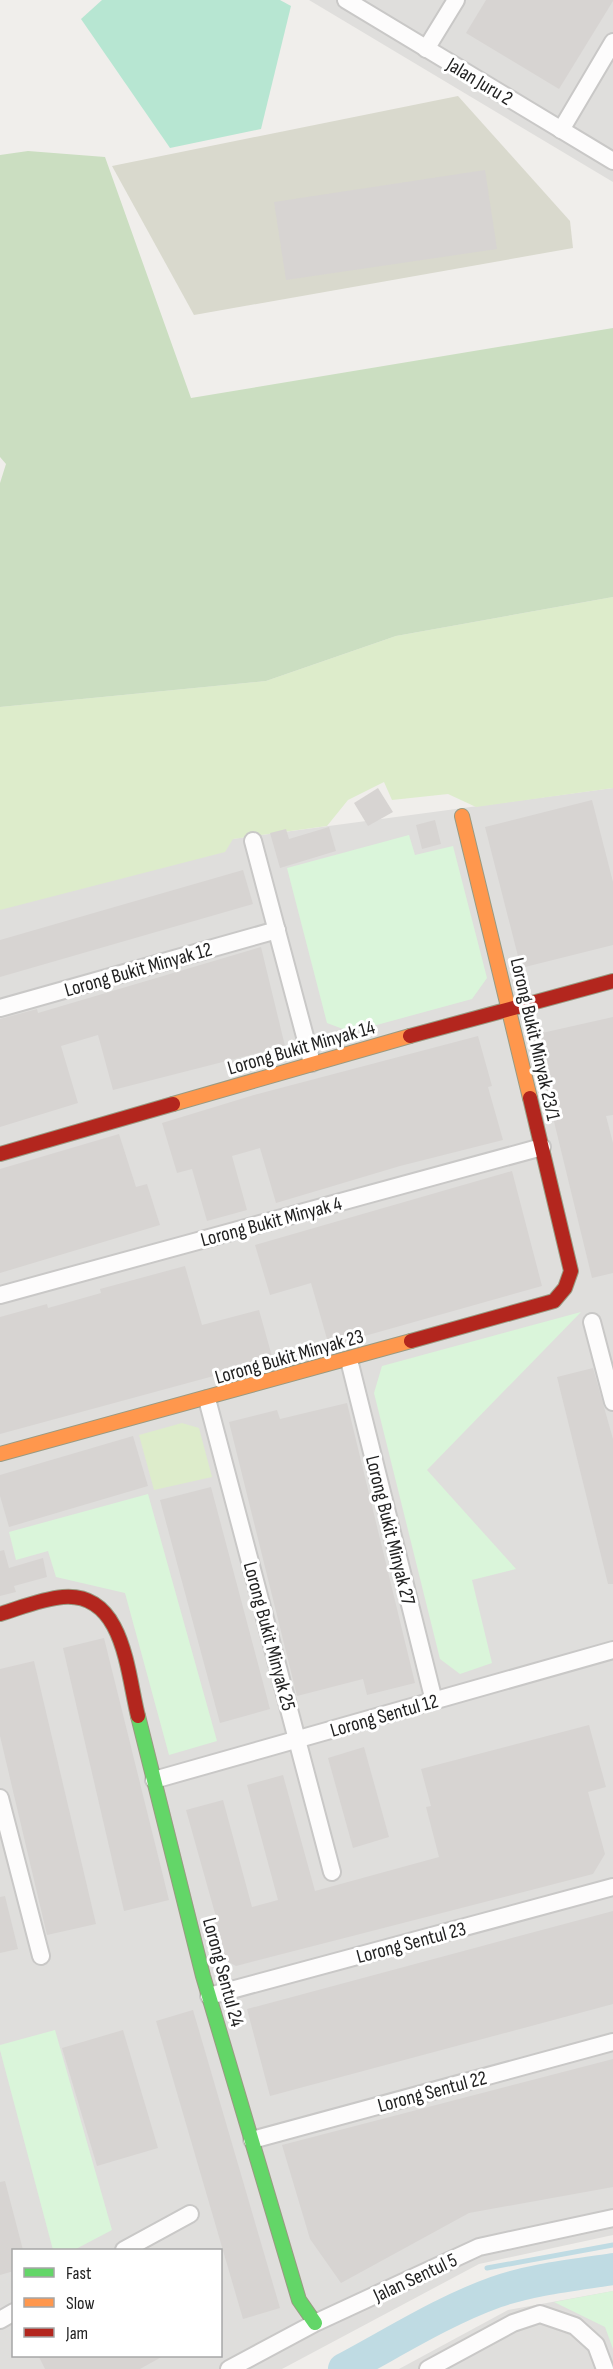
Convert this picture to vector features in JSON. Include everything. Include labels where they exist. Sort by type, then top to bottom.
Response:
[{"type":"street","name":"Jalan Juru 2","points":[[346,0],[613,161]]},
{"type":"street","points":[[426,49],[456,0]]},
{"type":"street","points":[[561,130],[613,42]]},
{"type":"street","name":"Lorong Bukit Minyak 23/1","points":[[462,816],[571,1271]]},
{"type":"street","points":[[253,842],[312,1063]]},
{"type":"street","name":"Lorong Bukit Minyak 12","points":[[0,1008],[277,930]]},
{"type":"street","name":"Lorong Bukit Minyak 14","points":[[0,1154],[312,1063],[613,981]]},
{"type":"street","name":"Lorong Bukit Minyak 4","points":[[0,1295],[542,1147]]},
{"type":"street","name":"Lorong Bukit Minyak 23","points":[[0,1454],[349,1360],[554,1300],[569,1282],[571,1271]]},
{"type":"street","points":[[592,1322],[613,1402]]},
{"type":"street","name":"Lorong Bukit Minyak 27","points":[[349,1360],[434,1701]]},
{"type":"street","name":"Lorong Bukit Minyak 25","points":[[207,1399],[332,1872]]},
{"type":"street","name":"Lorong Sentul 24","points":[[0,1614],[66,1596],[85,1598],[105,1608],[115,1624],[209,1996],[299,2300],[315,2323]]},
{"type":"street","name":"Lorong Sentul 12","points":[[154,1780],[613,1650]]},
{"type":"street","points":[[0,1798],[41,1956]]},
{"type":"street","name":"Lorong Sentul 23","points":[[209,1996],[613,1887]]},
{"type":"street","name":"Lorong Sentul 22","points":[[252,2140],[613,2042]]},
{"type":"street","points":[[126,2249],[190,2214]]},
{"type":"street","name":"Jalan Sentul 5","points":[[229,2369],[315,2323],[479,2247],[613,2218]]},
{"type":"street","points":[[428,2369],[513,2323],[540,2314],[575,2326],[596,2345],[605,2369]]},
{"type":"shaded area","points":[[309,0],[613,0],[613,182]]},
{"type":"shaded area","points":[[458,96],[570,221],[573,248],[194,315],[112,166]]},
{"type":"shaded area","points":[[613,788],[613,2235],[479,2264],[282,2369],[0,2369],[0,870]]},
{"type":"shaded area","points":[[613,2291],[613,2369],[399,2369],[508,2310]]},
{"type":"green space","points":[[102,0],[280,0],[291,6],[261,129],[170,148],[81,19]]},
{"type":"green space","points":[[28,151],[105,157],[191,398],[613,328],[613,597],[396,636],[266,681],[0,707],[0,483],[6,464],[0,457],[0,155]]},
{"type":"green space","points":[[613,597],[613,788],[476,807],[448,794],[392,800],[384,782],[348,800],[327,826],[233,839],[225,852],[0,910],[0,707],[266,681],[396,636]]},
{"type":"green space","points":[[409,835],[415,855],[453,846],[487,978],[472,999],[351,1032],[327,1023],[287,868]]},
{"type":"green space","points":[[581,1312],[427,1470],[516,1569],[472,1580],[492,1663],[460,1674],[440,1659],[374,1393],[382,1366]]},
{"type":"green space","points":[[182,1423],[199,1428],[212,1477],[154,1490],[139,1435]]},
{"type":"green space","points":[[148,1494],[217,1741],[169,1755],[125,1593],[56,1577],[48,1551],[16,1560],[9,1532]]},
{"type":"green space","points":[[55,2030],[112,2230],[76,2249],[53,2249],[0,2045]]},
{"type":"green space","points":[[613,2291],[613,2349],[605,2327],[554,2302]]},
{"type":"building","points":[[486,0],[613,1],[559,89],[466,33]]},
{"type":"building","points":[[485,170],[497,249],[286,280],[274,202]]},
{"type":"building","points":[[378,788],[393,812],[368,826],[354,803]]},
{"type":"building","points":[[592,800],[613,882],[613,945],[521,968],[485,827]]},
{"type":"building","points":[[435,820],[441,844],[422,849],[416,825]]},
{"type":"building","points":[[329,827],[336,851],[280,868],[270,833],[286,829],[289,839]]},
{"type":"building","points":[[243,870],[253,904],[0,977],[0,940]]},
{"type":"building","points":[[261,947],[285,1046],[113,1090],[98,1035],[61,1046],[78,1103],[0,1127],[0,1019],[37,1009],[38,1013]]},
{"type":"building","points":[[613,1017],[613,1115],[606,1116],[613,1143],[613,1273],[592,1278],[533,1035]]},
{"type":"building","points":[[478,1036],[492,1086],[488,1087],[503,1140],[400,1166],[276,1203],[260,1148],[232,1156],[247,1210],[207,1221],[192,1169],[177,1173],[162,1123],[254,1095]]},
{"type":"building","points":[[119,1134],[136,1187],[147,1184],[160,1225],[0,1273],[0,1169]]},
{"type":"building","points":[[512,1171],[542,1286],[329,1346],[311,1283],[270,1295],[255,1245]]},
{"type":"building","points":[[185,1266],[202,1325],[259,1310],[273,1360],[0,1434],[0,1317],[47,1304],[48,1308],[101,1293],[100,1289]]},
{"type":"building","points":[[593,1368],[613,1439],[613,1584],[608,1584],[557,1377]]},
{"type":"building","points":[[347,1403],[415,1683],[367,1695],[363,1679],[297,1696],[229,1422],[277,1410],[280,1419]]},
{"type":"building","points":[[133,1436],[148,1486],[9,1527],[0,1496],[0,1475]]},
{"type":"building","points":[[211,1487],[270,1709],[220,1723],[160,1500]]},
{"type":"building","points":[[4,1550],[9,1568],[43,1558],[47,1577],[14,1586],[16,1592],[0,1596],[0,1551]]},
{"type":"building","points":[[104,1638],[169,1900],[124,1911],[63,1648]]},
{"type":"building","points":[[34,1661],[96,1924],[47,1935],[0,1736],[0,1669]]},
{"type":"building","points":[[589,1725],[606,1787],[588,1792],[605,1854],[593,1874],[236,1966],[221,1958],[210,1919],[216,1917],[186,1810],[223,1800],[252,1907],[278,1900],[247,1785],[283,1775],[315,1891],[439,1857],[426,1807],[431,1806],[421,1769]]},
{"type":"building","points":[[364,1747],[389,1837],[353,1848],[328,1758]]},
{"type":"building","points":[[5,1896],[18,1949],[0,1953],[0,1897]]},
{"type":"building","points":[[613,1911],[613,2004],[270,2096],[247,2009]]},
{"type":"building","points":[[193,2010],[280,2308],[243,2319],[156,2021]]},
{"type":"building","points":[[123,2030],[158,2148],[97,2166],[62,2048]]},
{"type":"building","points":[[613,2059],[613,2187],[469,2213],[341,2283],[310,2239],[282,2145]]},
{"type":"building","points":[[5,2181],[23,2249],[12,2249],[12,2272],[0,2275],[0,2182]]},
{"type":"building","points":[[39,2357],[161,2357],[140,2369],[45,2369]]},
{"type":"waterway","points":[[487,2268],[613,2245]]},
{"type":"waterway","points":[[344,2369],[438,2318],[496,2292],[569,2275],[613,2269]]},
{"type":"traffic: fast","points":[[138,1716],[203,1976],[299,2300],[315,2323]]},
{"type":"traffic: slow","points":[[462,816],[530,1098]]},
{"type":"traffic: slow","points":[[173,1104],[410,1036]]},
{"type":"traffic: slow","points":[[0,1454],[411,1341]]},
{"type":"traffic: jam","points":[[410,1036],[613,981]]},
{"type":"traffic: jam","points":[[411,1341],[554,1301],[565,1288],[571,1271],[530,1098]]},
{"type":"traffic: jam","points":[[0,1154],[173,1104]]},
{"type":"traffic: jam","points":[[0,1614],[63,1597],[83,1599],[99,1607],[111,1621],[119,1638],[126,1658],[138,1716]]}]
